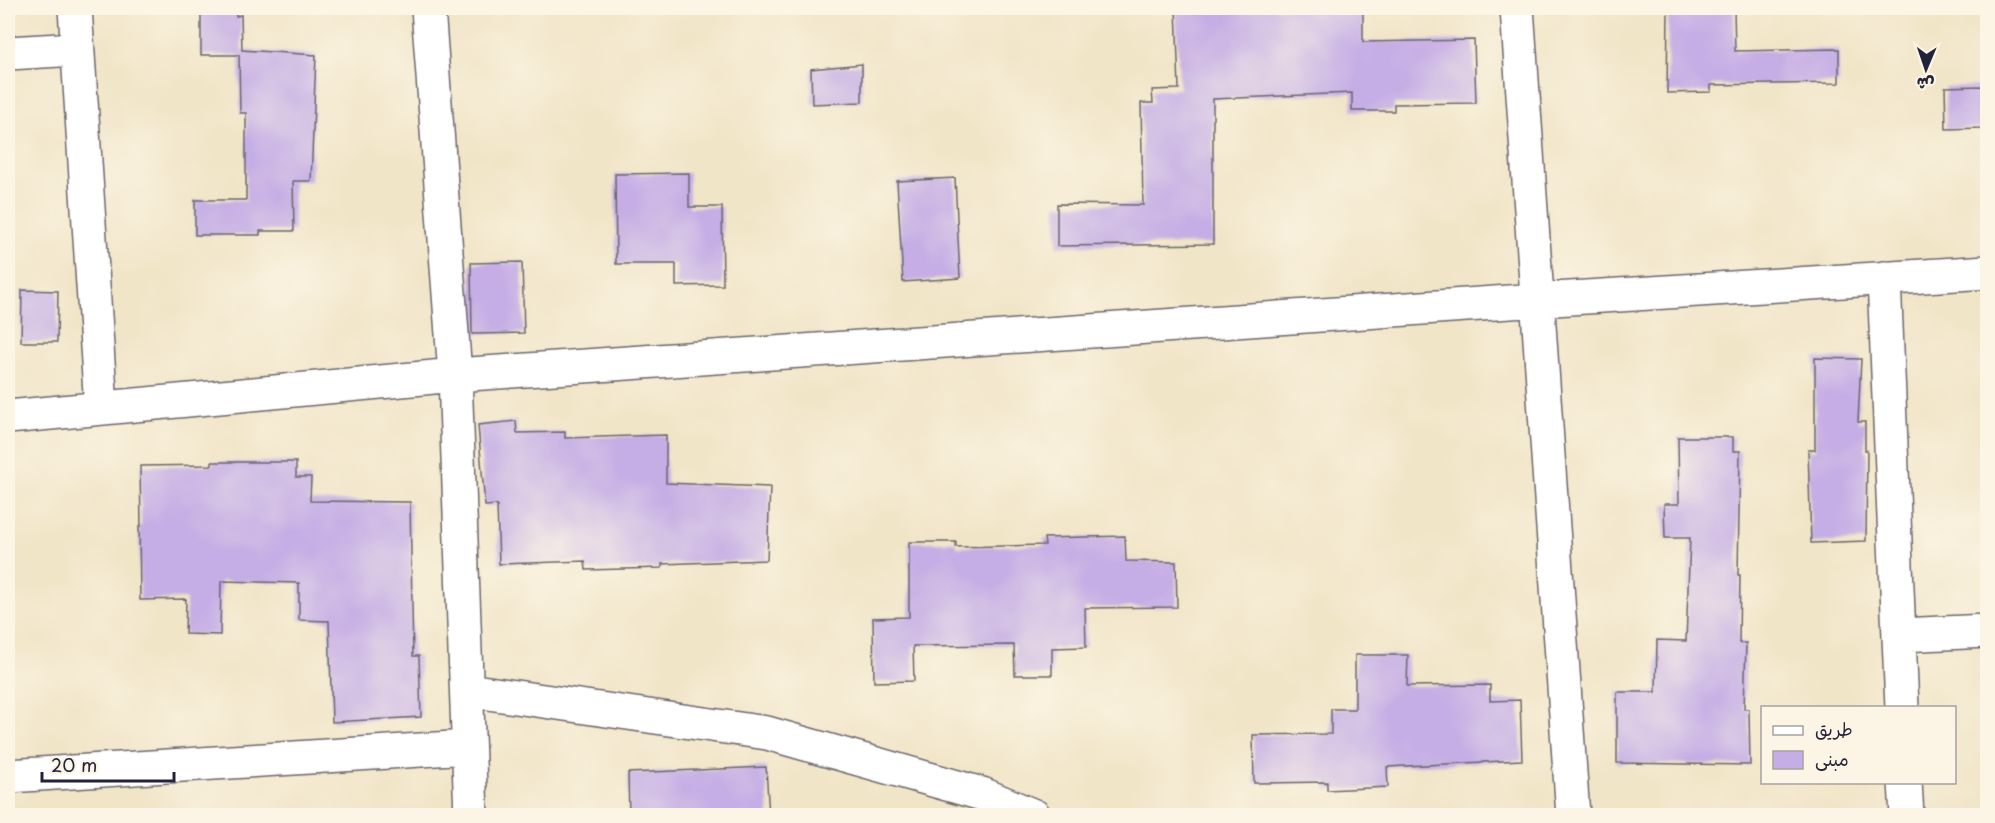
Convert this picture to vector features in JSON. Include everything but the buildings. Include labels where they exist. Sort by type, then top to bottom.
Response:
[{"type":"street","points":[[75,8],[101,408]]},
{"type":"street","points":[[428,8],[455,375],[471,816]]},
{"type":"street","points":[[1517,8],[1573,816]]},
{"type":"street","points":[[8,53],[77,49]]},
{"type":"street","points":[[8,417],[455,375],[1538,300],[1988,272]]},
{"type":"street","points":[[1884,278],[1902,706]]},
{"type":"street","points":[[1899,635],[1988,631]]},
{"type":"street","points":[[467,690],[767,733],[982,794],[1034,816]]},
{"type":"street","points":[[8,776],[468,747]]},
{"type":"street","points":[[1905,784],[1907,816]]}]
